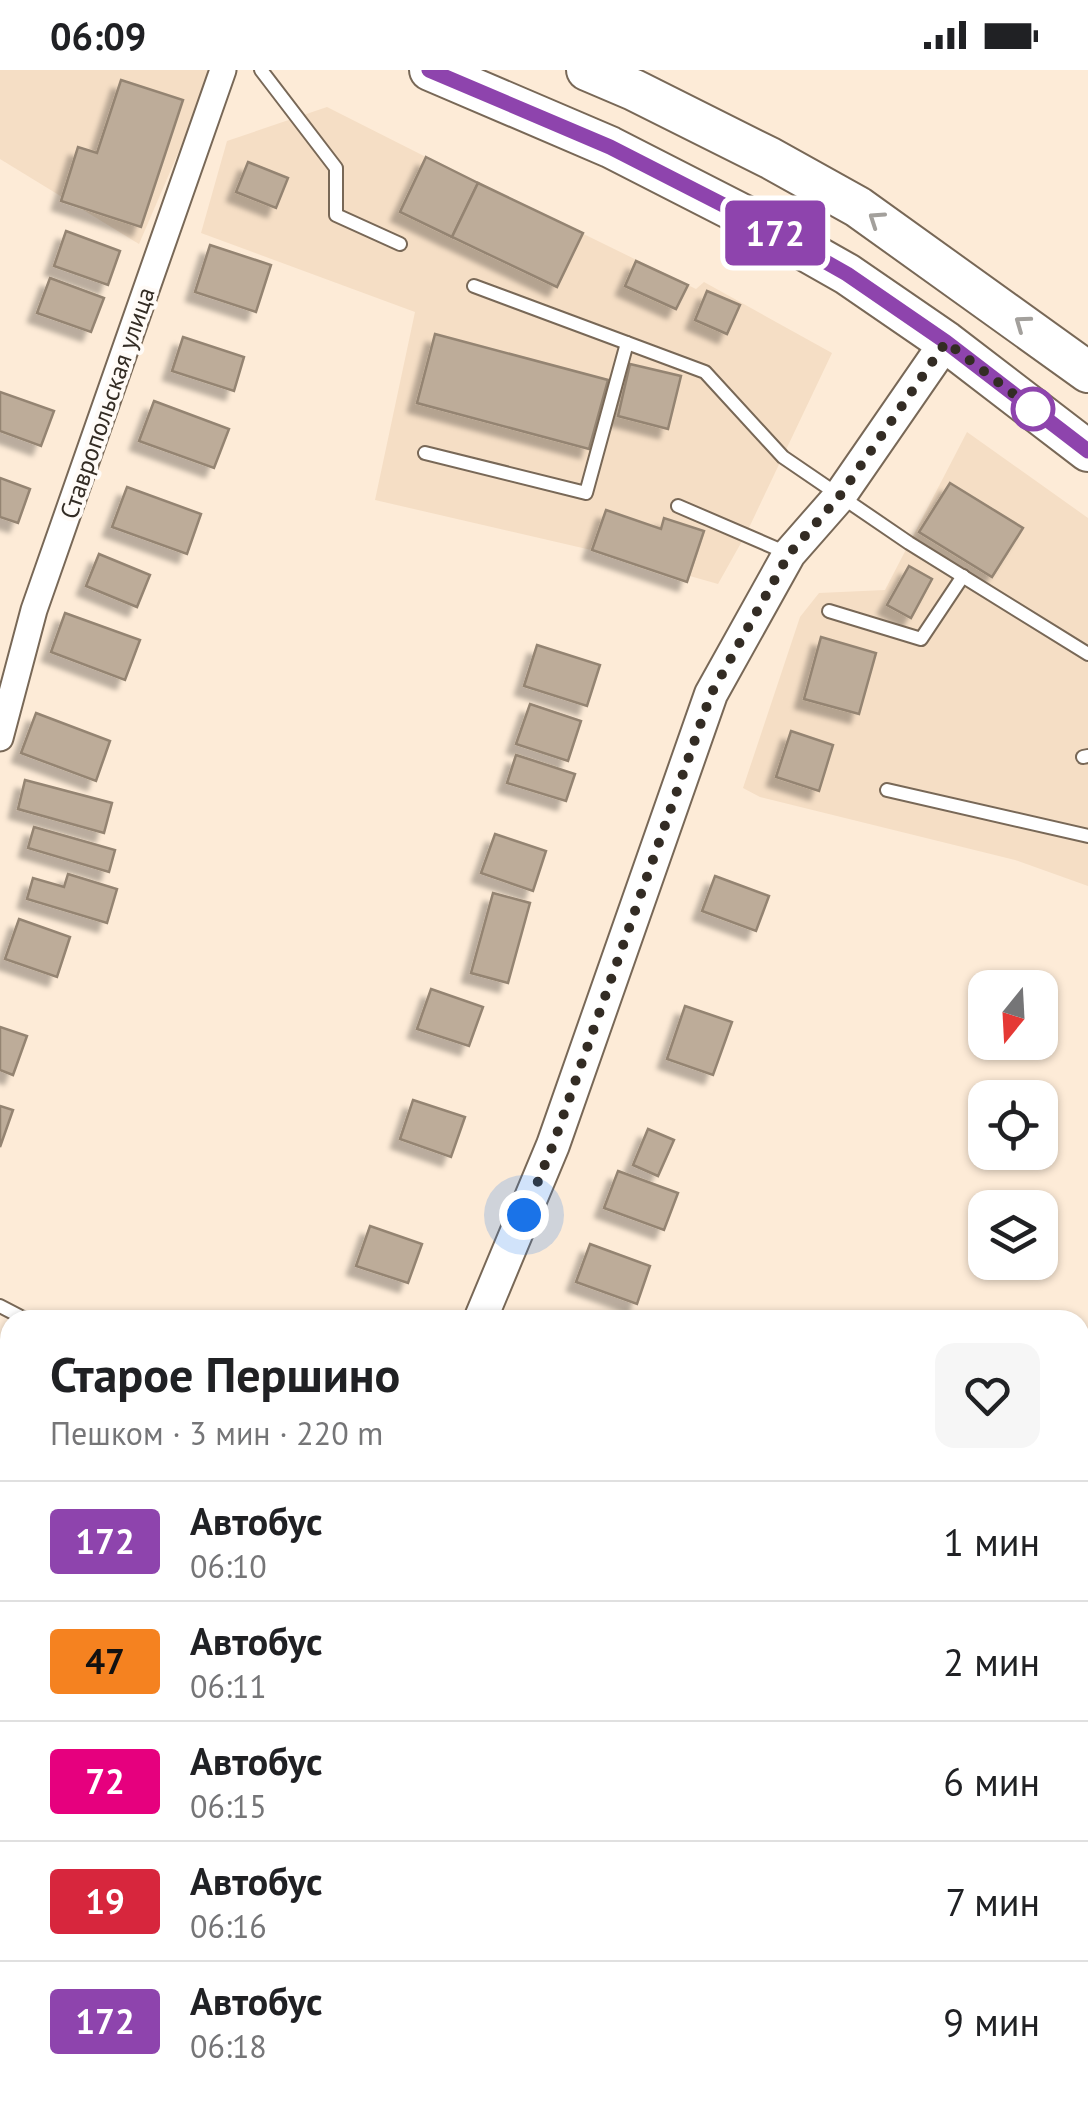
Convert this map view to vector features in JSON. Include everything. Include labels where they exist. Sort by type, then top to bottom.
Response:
[{"type":"main road","points":[[430,70],[610,147],[847,274],[946,342],[1088,450]]},
{"type":"main road","points":[[587,70],[770,158],[858,207],[1088,372]]},
{"type":"street","name":"Ставропольская улица","points":[[0,738],[34,610],[223,70]]},
{"type":"street","points":[[484,1310],[553,1145],[711,694],[789,554],[839,497],[946,342]]},
{"type":"lane","points":[[261,70],[336,168],[336,215],[400,244]]},
{"type":"lane","points":[[474,286],[706,372],[783,457],[839,497],[1088,654]]},
{"type":"lane","points":[[425,453],[586,493],[628,343]]},
{"type":"lane","points":[[678,506],[789,554]]},
{"type":"lane","points":[[829,611],[921,639],[963,576]]},
{"type":"lane","points":[[887,790],[1088,836]]},
{"type":"shaded area","points":[[0,70],[207,70],[210,79],[139,244],[0,159]]},
{"type":"shaded area","points":[[327,107],[696,289],[704,282],[832,353],[718,584],[630,559],[375,500],[415,312],[201,233],[227,141]]},
{"type":"shaded area","points":[[967,432],[1088,518],[1088,886],[1015,860],[760,797],[743,788],[800,617],[819,593],[885,590]]},
{"type":"building","points":[[121,80],[183,100],[141,227],[61,201],[78,147],[97,153]]},
{"type":"building","points":[[426,157],[478,183],[452,237],[400,212]]},
{"type":"building","points":[[248,162],[288,178],[276,208],[236,192]]},
{"type":"building","points":[[478,183],[583,233],[557,287],[452,237]]},
{"type":"building","points":[[66,231],[120,251],[108,285],[54,266]]},
{"type":"building","points":[[210,245],[271,265],[256,312],[195,292]]},
{"type":"building","points":[[636,261],[688,285],[676,309],[625,286]]},
{"type":"building","points":[[50,278],[104,298],[91,332],[37,313]]},
{"type":"building","points":[[707,291],[740,305],[727,334],[695,320]]},
{"type":"building","points":[[435,334],[608,380],[589,449],[417,403]]},
{"type":"building","points":[[183,337],[244,357],[234,391],[172,371]]},
{"type":"building","points":[[630,364],[681,376],[668,429],[618,416]]},
{"type":"building","points":[[0,392],[54,411],[41,446],[0,431]]},
{"type":"building","points":[[154,401],[229,429],[214,468],[139,441]]},
{"type":"building","points":[[0,478],[30,489],[18,523],[0,517]]},
{"type":"building","points":[[950,483],[1023,528],[992,577],[919,532]]},
{"type":"building","points":[[127,487],[201,514],[187,554],[112,527]]},
{"type":"building","points":[[606,510],[661,529],[664,518],[704,531],[687,582],[592,550]]},
{"type":"building","points":[[99,554],[150,575],[137,607],[86,586]]},
{"type":"building","points":[[909,566],[932,579],[911,618],[887,605]]},
{"type":"building","points":[[65,613],[140,640],[125,680],[51,652]]},
{"type":"building","points":[[821,637],[876,653],[859,714],[804,699]]},
{"type":"building","points":[[537,645],[600,665],[587,706],[524,686]]},
{"type":"building","points":[[530,704],[581,721],[568,761],[516,744]]},
{"type":"building","points":[[36,713],[110,741],[96,781],[21,753]]},
{"type":"building","points":[[791,731],[833,745],[819,791],[776,777]]},
{"type":"building","points":[[516,755],[575,774],[566,801],[507,783]]},
{"type":"building","points":[[25,780],[112,803],[104,833],[18,809]]},
{"type":"building","points":[[34,827],[115,850],[109,872],[28,848]]},
{"type":"building","points":[[495,834],[546,851],[533,891],[481,873]]},
{"type":"building","points":[[68,874],[117,889],[107,923],[27,899],[33,878],[64,887]]},
{"type":"building","points":[[715,876],[769,896],[756,931],[702,911]]},
{"type":"building","points":[[493,893],[530,903],[508,983],[471,973]]},
{"type":"building","points":[[19,919],[70,937],[57,977],[5,959]]},
{"type":"building","points":[[431,989],[483,1007],[469,1046],[417,1029]]},
{"type":"building","points":[[685,1006],[732,1022],[713,1075],[667,1059]]},
{"type":"building","points":[[0,1027],[27,1036],[13,1075],[0,1070]]},
{"type":"building","points":[[413,1100],[465,1117],[451,1157],[400,1139]]},
{"type":"building","points":[[0,1106],[13,1110],[0,1147]]},
{"type":"building","points":[[648,1129],[674,1140],[658,1176],[633,1165]]},
{"type":"building","points":[[618,1171],[678,1193],[664,1230],[604,1208]]},
{"type":"building","points":[[370,1226],[422,1244],[408,1283],[356,1266]]},
{"type":"building","points":[[590,1244],[650,1266],[637,1304],[576,1282]]},
{"type":"bus line","name":"172","points":[[429,70],[610,147],[847,274],[946,342],[1088,451]]},
{"type":"route","points":[[524,1215],[553,1145],[711,694],[789,554],[839,497],[946,342],[1033,409]]}]
